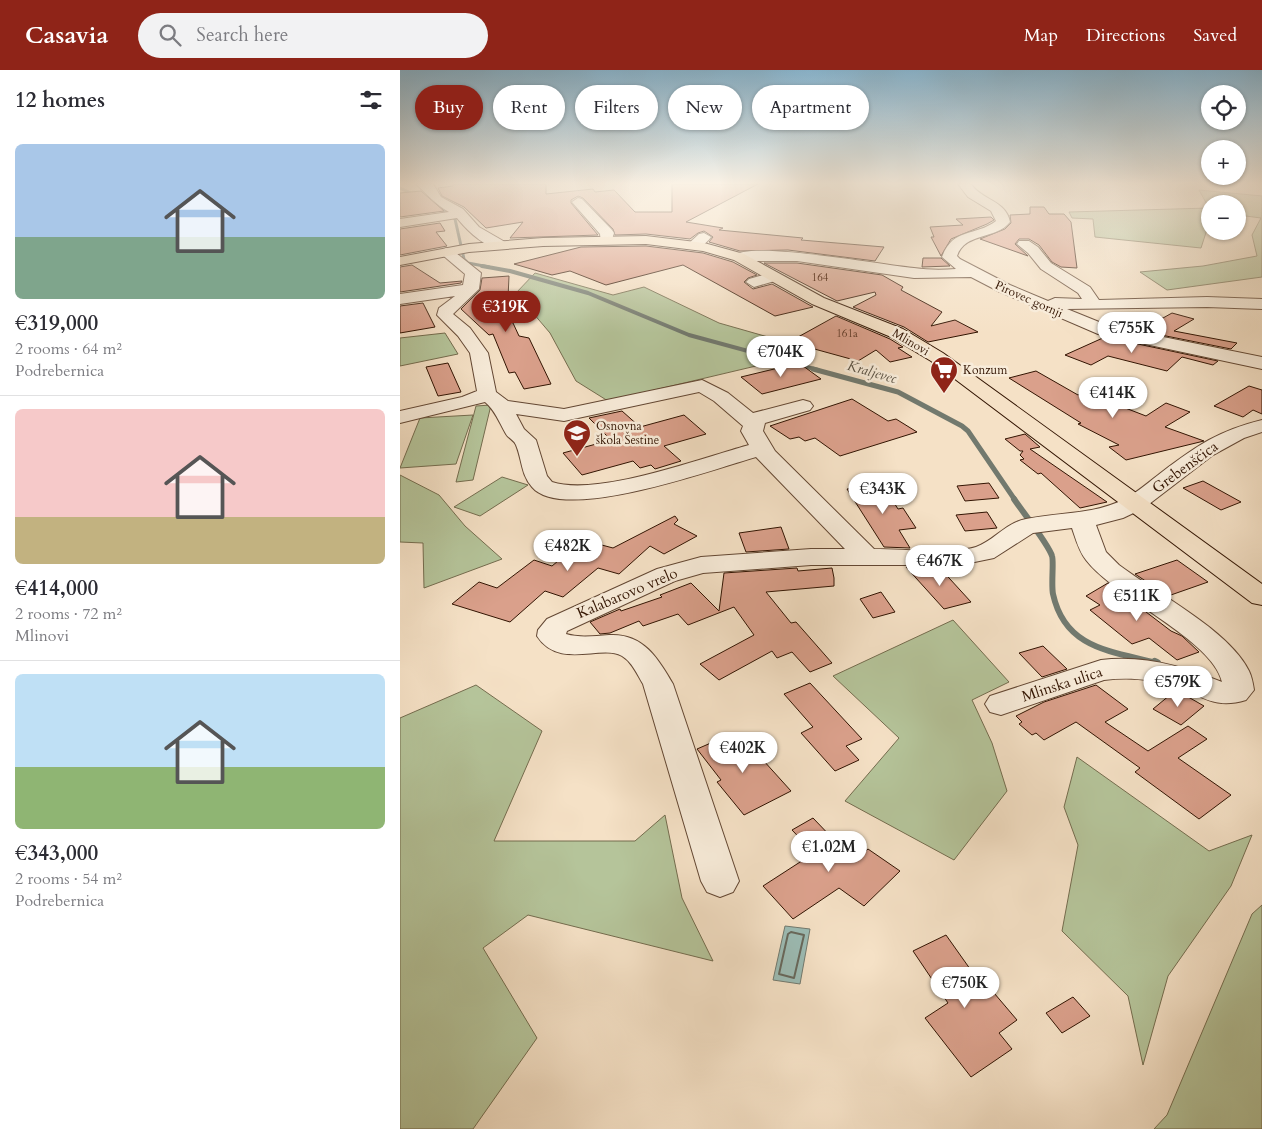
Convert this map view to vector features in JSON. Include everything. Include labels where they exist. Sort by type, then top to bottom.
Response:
[{"type":"main road","name":"Mlinovi","points":[[400,261],[457,250],[500,245],[606,240],[699,241],[739,258],[818,301],[885,327],[913,341],[949,365],[1262,597]]},
{"type":"street","points":[[480,233],[500,245]]},
{"type":"street","points":[[606,240],[607,233]]},
{"type":"street","name":"Pirovec gornji","points":[[974,233],[969,235],[951,250],[949,256],[951,259],[972,272],[1038,302],[1104,330],[1262,363]]},
{"type":"street","points":[[1024,244],[1033,250],[1046,266],[1084,290],[1094,306]]},
{"type":"street","points":[[428,314],[445,312],[466,296],[471,289],[473,273],[457,250]]},
{"type":"street","points":[[739,258],[758,256],[787,258],[930,274],[972,272]]},
{"type":"street","points":[[754,282],[774,277]]},
{"type":"street","points":[[400,300],[471,289]]},
{"type":"street","points":[[1038,302],[1094,306],[1197,302],[1262,304]]},
{"type":"street","points":[[445,312],[445,315],[464,332],[479,353],[494,400],[516,432],[528,444],[536,478],[544,487],[551,490],[587,492],[615,490],[762,448]]},
{"type":"street","points":[[400,417],[468,402],[494,400],[564,415],[702,386],[721,397],[753,424]]},
{"type":"street","points":[[802,406],[756,419],[752,431],[762,448],[866,557]]},
{"type":"street","name":"Grebenščica","points":[[1136,504],[1205,450],[1236,433],[1262,426]]},
{"type":"street","points":[[1236,433],[1252,438],[1262,444]]},
{"type":"street","points":[[1081,520],[1114,513],[1136,504]]},
{"type":"street","name":"Kalabarovo vrelo","points":[[720,881],[658,684],[650,666],[636,651],[626,646],[562,644],[551,636],[552,630],[564,620],[666,575],[701,565],[804,558],[976,555],[986,553],[1011,534],[1033,524],[1081,520]]},
{"type":"street","name":"Mlinska ulica","points":[[1001,704],[1101,670],[1119,668],[1161,672],[1186,679],[1223,694],[1234,693],[1239,690],[1239,685],[1232,670],[1217,650],[1117,576],[1095,556],[1081,520]]},
{"type":"green space","points":[[1095,233],[1201,233],[1201,240],[1204,240],[1201,248],[1095,237]]},
{"type":"green space","points":[[1262,233],[1262,277],[1167,290],[1140,272],[1203,266],[1257,256],[1252,235]]},
{"type":"green space","points":[[535,273],[613,295],[644,287],[719,323],[768,337],[753,345],[794,357],[608,401],[576,381],[550,333],[516,293]]},
{"type":"green space","points":[[445,333],[458,354],[400,366],[400,338]]},
{"type":"green space","points":[[491,405],[473,480],[456,482],[476,406]]},
{"type":"green space","points":[[473,415],[456,464],[400,468],[420,418]]},
{"type":"green space","points":[[400,475],[439,495],[465,526],[502,559],[424,588],[423,543],[400,542]]},
{"type":"green space","points":[[502,477],[528,485],[480,516],[454,507]]},
{"type":"green space","points":[[953,620],[1009,682],[972,700],[992,743],[1007,791],[954,860],[845,801],[899,738],[833,676]]},
{"type":"green space","points":[[476,685],[542,731],[494,841],[635,841],[665,815],[682,898],[713,961],[528,915],[483,948],[537,1038],[473,1129],[400,1129],[400,718]]},
{"type":"green space","points":[[1077,757],[1209,851],[1252,835],[1231,886],[1168,976],[1143,1065],[1128,996],[1062,931],[1078,845],[1064,807]]},
{"type":"green space","points":[[1262,905],[1262,1129],[1154,1129],[1167,1115],[1252,914]]},
{"type":"water","points":[[785,926],[810,929],[800,984],[773,980]]},
{"type":"building","points":[[400,233],[437,233],[447,246],[400,255]]},
{"type":"building","points":[[514,233],[597,233],[598,235],[510,238]]},
{"type":"building","points":[[614,233],[697,233],[690,239],[646,234],[615,235]]},
{"type":"building","points":[[708,233],[755,233],[803,238],[801,240],[884,247],[875,261],[788,250],[740,251],[709,242],[713,237]]},
{"type":"building","points":[[933,233],[964,233],[951,239],[941,256],[931,237],[934,237]]},
{"type":"building","points":[[994,233],[1072,233],[1077,268],[1061,267],[1052,262],[1039,245],[1029,239],[1019,239],[1015,244],[1028,256],[980,239]]},
{"type":"building","points":[[646,246],[703,253],[733,262],[757,275],[748,278],[744,282],[753,289],[772,284],[813,307],[775,316],[683,265],[606,285],[570,271],[552,275],[514,264],[581,247]]},
{"type":"building","points":[[923,258],[941,258],[950,266],[922,267]]},
{"type":"building","points":[[764,263],[797,263],[882,275],[903,287],[901,290],[942,312],[931,326],[955,320],[978,332],[928,342],[904,327],[853,307],[876,295],[875,292],[837,301]]},
{"type":"building","points":[[412,265],[440,283],[462,281],[461,283],[400,292],[400,267]]},
{"type":"building","points":[[509,276],[508,298],[489,308],[513,323],[519,336],[529,338],[551,384],[524,389],[515,372],[509,373],[493,334],[489,335],[461,309],[480,290],[482,278]]},
{"type":"building","points":[[423,303],[435,327],[400,333],[400,306]]},
{"type":"building","points":[[1172,313],[1194,319],[1174,331],[1237,343],[1231,349],[1126,328],[1153,316],[1163,318]]},
{"type":"building","points":[[836,316],[890,339],[903,347],[898,348],[912,357],[890,362],[876,350],[858,361],[789,342]]},
{"type":"building","points":[[1105,337],[1218,361],[1213,365],[1182,357],[1167,371],[1108,356],[1091,365],[1065,355]]},
{"type":"building","points":[[448,363],[461,392],[438,396],[426,367]]},
{"type":"building","points":[[799,363],[821,379],[762,394],[741,377]]},
{"type":"building","points":[[1036,371],[1078,395],[1084,392],[1146,416],[1166,403],[1190,412],[1165,427],[1204,441],[1126,460],[1109,447],[1119,445],[1078,424],[1081,423],[1009,378]]},
{"type":"building","points":[[1249,386],[1262,390],[1262,414],[1253,410],[1243,417],[1214,406]]},
{"type":"building","points":[[852,399],[888,421],[896,419],[917,432],[840,456],[815,438],[805,441],[799,437],[790,439],[770,426]]},
{"type":"building","points":[[622,411],[640,427],[684,415],[706,434],[664,446],[681,461],[655,469],[651,465],[640,468],[633,461],[582,475],[563,453],[611,440],[589,418]]},
{"type":"building","points":[[1025,434],[1040,447],[1030,449],[1107,502],[1080,508],[1041,473],[1038,474],[1020,460],[1024,459],[1020,455],[1023,451],[1020,451],[1005,439]]},
{"type":"building","points":[[1203,481],[1241,502],[1221,510],[1183,488]]},
{"type":"building","points":[[989,483],[999,498],[965,501],[957,486]]},
{"type":"building","points":[[882,484],[898,509],[903,508],[916,528],[899,530],[910,548],[884,547],[847,489]]},
{"type":"building","points":[[987,512],[997,528],[965,531],[956,515]]},
{"type":"building","points":[[675,516],[678,520],[674,524],[697,536],[664,554],[650,546],[619,574],[598,568],[563,597],[545,591],[510,622],[452,604],[479,582],[497,588],[534,560],[552,566],[583,540],[613,548]]},
{"type":"building","points":[[781,527],[789,549],[746,552],[739,533]]},
{"type":"building","points":[[1177,560],[1208,582],[1168,596],[1135,574]]},
{"type":"building","points":[[906,567],[921,567],[922,569],[939,567],[971,602],[944,609]]},
{"type":"building","points":[[797,568],[798,571],[832,568],[834,578],[834,586],[766,592],[791,623],[796,622],[832,663],[810,672],[792,652],[777,658],[772,651],[719,680],[700,664],[754,635],[734,607],[688,625],[678,614],[643,626],[639,621],[610,633],[600,634],[590,622],[620,609],[621,611],[662,597],[660,595],[691,583],[719,611],[724,573]]},
{"type":"building","points":[[1108,583],[1171,631],[1182,636],[1199,652],[1177,660],[1149,638],[1132,644],[1090,610],[1100,605],[1086,596]]},
{"type":"building","points":[[881,592],[895,612],[873,618],[860,599]]},
{"type":"building","points":[[1043,646],[1067,669],[1042,677],[1019,653]]},
{"type":"building","points":[[810,683],[862,739],[846,746],[859,760],[835,771],[801,733],[813,727],[784,694]]},
{"type":"building","points":[[1096,685],[1128,709],[1105,722],[1148,751],[1188,726],[1207,739],[1178,758],[1231,795],[1199,819],[1135,772],[1140,768],[1076,722],[1044,740],[1036,733],[1032,735],[1019,724],[1022,722],[1016,716],[1044,702]]},
{"type":"building","points":[[1176,690],[1204,706],[1181,725],[1153,709]]},
{"type":"building","points":[[734,733],[759,762],[763,760],[791,791],[744,815],[717,782],[721,780],[697,749]]},
{"type":"building","points":[[813,818],[836,842],[841,838],[862,854],[868,849],[900,871],[864,906],[839,888],[793,919],[763,886],[814,853],[792,830]]},
{"type":"building","points":[[946,935],[980,983],[983,980],[1017,1020],[999,1033],[1012,1049],[971,1077],[925,1018],[948,1003],[913,951]]},
{"type":"building","points":[[1073,997],[1090,1016],[1062,1033],[1046,1013]]},
{"type":"waterway","name":"Kraljevec","points":[[458,233],[464,259],[468,263],[489,267]]},
{"type":"waterway","name":"Kraljevec","points":[[482,266],[510,271],[588,293],[689,335],[818,370]]},
{"type":"waterway","name":"Kraljevec","points":[[813,369],[898,392],[962,426],[968,431],[1015,500]]},
{"type":"waterway","name":"Kraljevec","points":[[1014,499],[1050,551],[1053,563],[1053,594],[1059,612],[1068,626],[1079,637],[1092,645],[1157,663],[1155,662]]},
{"type":"place","name":"Konzum","points":[[944,394]]},
{"type":"place","name":"Osnovna škola Šestine","points":[[577,457]]}]
